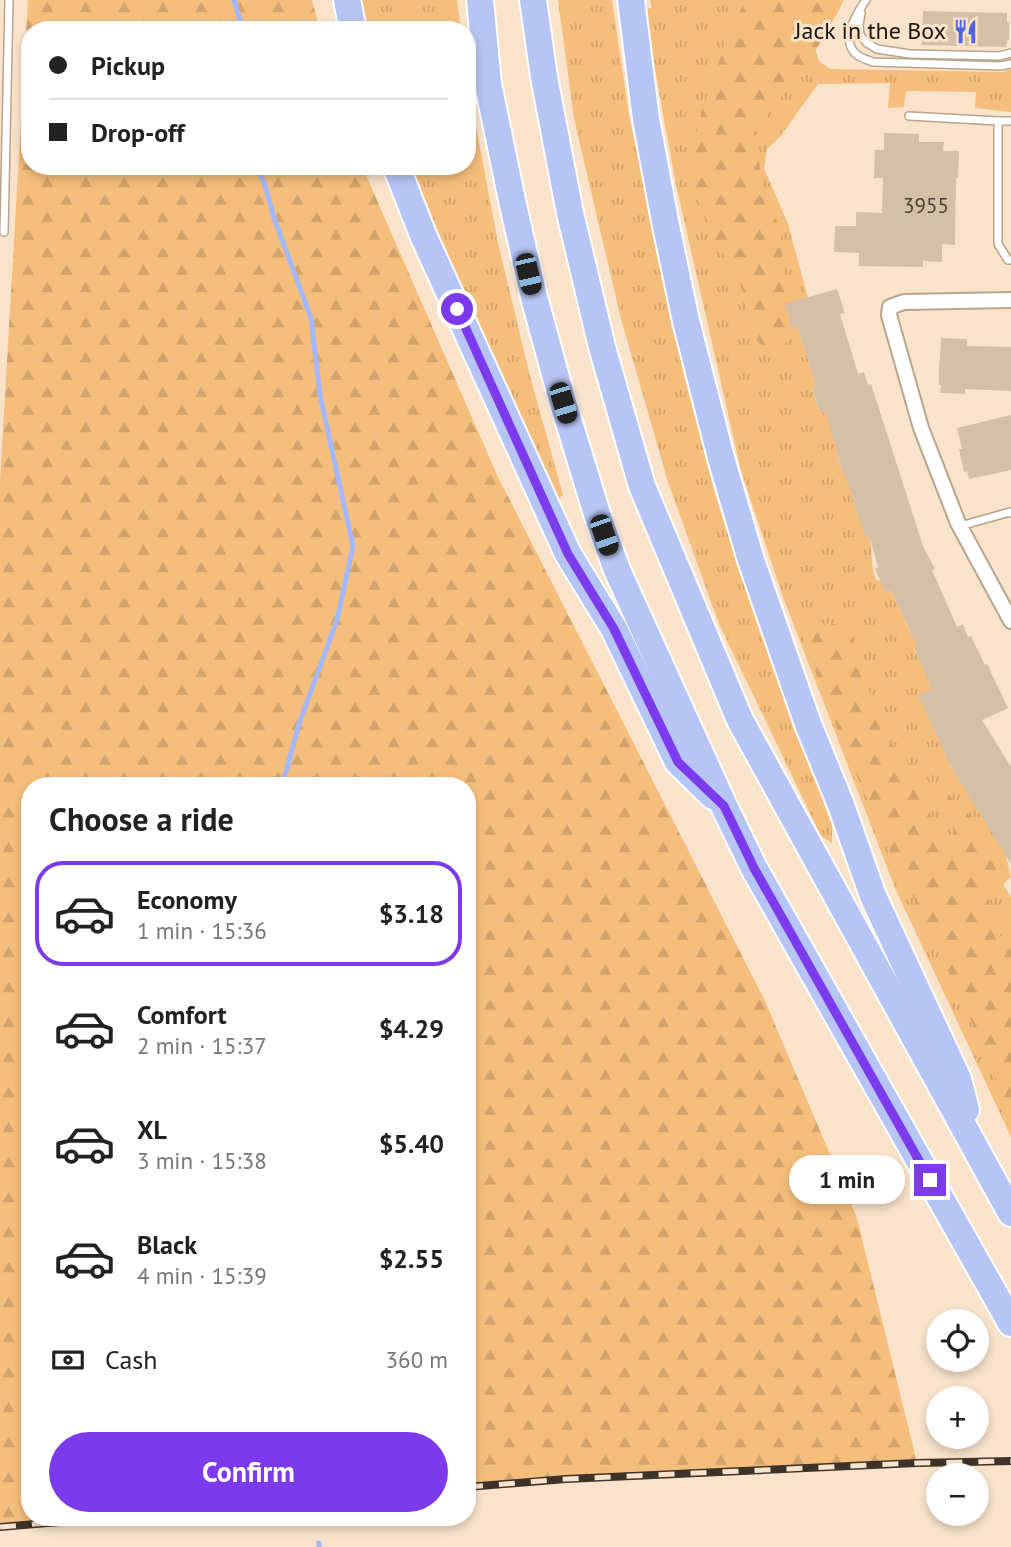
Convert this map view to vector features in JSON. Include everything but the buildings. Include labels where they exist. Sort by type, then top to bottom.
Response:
[{"type":"highway","points":[[480,0],[488,84],[534,297],[563,403],[617,570],[754,868],[1011,1323]]},
{"type":"highway","points":[[533,0],[544,77],[570,213],[602,347],[642,486],[740,720],[1011,1213]]},
{"type":"highway","points":[[634,0],[646,119],[665,221],[721,458],[751,560],[808,724],[841,805],[873,896],[958,1079],[974,1145]]},
{"type":"highway","points":[[400,175],[423,235],[568,554],[614,629],[678,762],[724,806]]},
{"type":"street","points":[[1011,300],[904,303],[890,307],[889,315],[921,428],[960,526],[1011,621]]},
{"type":"lane","points":[[4,232],[9,0]]},
{"type":"lane","points":[[864,3],[859,25],[860,35],[877,49],[910,54],[999,56],[1011,53]]},
{"type":"lane","points":[[864,3],[852,24],[850,38],[857,55],[873,62],[1000,66],[1011,64]]},
{"type":"lane","points":[[909,116],[1011,121]]},
{"type":"lane","points":[[998,121],[998,244],[1008,260],[1011,260]]},
{"type":"lane","points":[[960,526],[1011,513]]},
{"type":"green space","points":[[28,0],[312,0],[318,21],[27,21]]},
{"type":"green space","points":[[357,0],[457,0],[460,21],[362,21]]},
{"type":"green space","points":[[558,0],[612,0],[629,115],[684,375],[715,494],[759,629],[832,825],[832,843],[821,836],[719,624],[668,482],[621,319],[574,119]]},
{"type":"green space","points":[[650,0],[826,0],[811,36],[819,61],[830,69],[1003,72],[1011,69],[1011,112],[975,108],[976,92],[906,91],[904,107],[888,108],[890,83],[818,84],[780,137],[767,149],[764,168],[788,224],[808,298],[785,305],[792,328],[798,327],[816,386],[812,388],[820,413],[841,407],[838,457],[843,474],[851,472],[866,536],[869,535],[877,581],[880,580],[885,592],[891,590],[910,632],[919,645],[914,648],[924,670],[932,667],[949,763],[1006,855],[1011,877],[1003,884],[1011,897],[1011,1137],[895,888],[783,597],[741,471],[675,180],[644,9],[652,8]]},
{"type":"green space","points":[[750,0],[844,0],[815,51],[756,129],[761,180],[781,232],[788,341],[769,352],[755,339],[737,271],[710,238],[689,162],[702,110],[721,56],[743,4]]},
{"type":"green space","points":[[21,120],[21,175],[366,175],[497,475],[765,1001],[857,1218],[917,1463],[566,1479],[476,1486],[476,777],[21,777],[21,1525],[0,1527],[0,481]]},
{"type":"green space","points":[[476,126],[498,243],[530,376],[563,495],[560,498],[552,491],[406,175],[476,175]]},
{"type":"green space","points":[[829,623],[850,628],[882,734],[916,770],[937,834],[959,856],[946,793],[977,822],[1001,864],[1000,882],[987,894],[995,928],[1011,951],[1011,1113],[934,937],[870,806],[811,662],[801,633]]},
{"type":"waterway","points":[[234,0],[240,21]]},
{"type":"waterway","points":[[260,175],[311,318],[320,395],[353,546],[337,620],[299,724],[284,777]]},
{"type":"railway","points":[[476,1486],[566,1479],[1011,1461]]},
{"type":"railway","points":[[0,1527],[21,1525]]},
{"type":"place","name":"Jack in the Box","points":[[966,31]]},
{"type":"route","points":[[457,309],[568,554],[614,629],[678,762],[724,806],[754,868],[930,1180]]}]
